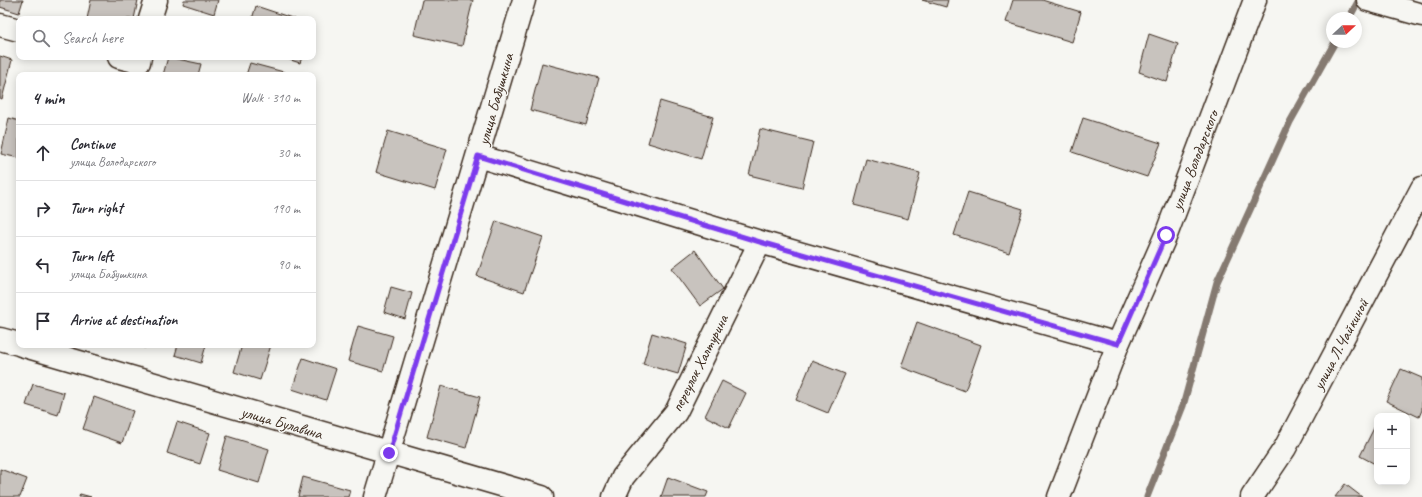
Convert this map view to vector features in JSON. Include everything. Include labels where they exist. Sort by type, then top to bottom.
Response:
[{"type":"street","points":[[151,16],[156,0]]},
{"type":"street","name":"улица Бабушкина","points":[[375,497],[524,0]]},
{"type":"street","name":"улица Володарского","points":[[1059,497],[1118,344],[1166,235],[1255,0]]},
{"type":"street","points":[[1372,1],[1422,15]]},
{"type":"street","points":[[0,24],[16,29]]},
{"type":"street","points":[[131,60],[139,62],[139,60]]},
{"type":"street","points":[[478,156],[760,242],[1118,344]]},
{"type":"street","name":"улица Л.Чайкиной","points":[[1252,497],[1285,448],[1422,188]]},
{"type":"street","name":"переулок Халтурина","points":[[614,497],[623,477],[676,412],[760,242]]},
{"type":"street","name":"улица Булавина","points":[[0,339],[16,344]]},
{"type":"street","name":"улица Булавина","points":[[30,348],[542,497]]},
{"type":"building","points":[[0,0],[23,0],[19,13],[0,7]]},
{"type":"building","points":[[91,0],[138,0],[135,16],[88,16]]},
{"type":"building","points":[[184,0],[218,0],[214,14],[183,4]]},
{"type":"building","points":[[422,0],[473,0],[462,46],[414,35]]},
{"type":"building","points":[[922,0],[948,0],[946,7]]},
{"type":"building","points":[[1013,0],[1042,0],[1081,12],[1072,42],[1006,22]]},
{"type":"building","points":[[256,6],[286,16],[253,16]]},
{"type":"building","points":[[1149,34],[1178,44],[1167,82],[1139,72]]},
{"type":"building","points":[[0,56],[12,60],[2,99],[0,98]]},
{"type":"building","points":[[167,60],[182,60],[201,64],[199,72],[164,72]]},
{"type":"building","points":[[290,60],[301,60],[300,63]]},
{"type":"building","points":[[250,63],[284,72],[247,72]]},
{"type":"building","points":[[542,63],[599,78],[586,125],[530,110]]},
{"type":"building","points":[[660,101],[713,117],[701,159],[648,143]]},
{"type":"building","points":[[9,118],[16,120],[16,157],[1,154]]},
{"type":"building","points":[[1083,118],[1161,143],[1147,177],[1072,152]]},
{"type":"building","points":[[760,129],[813,142],[802,188],[749,175]]},
{"type":"building","points":[[388,131],[447,149],[435,190],[376,172]]},
{"type":"building","points":[[866,159],[920,173],[908,219],[854,205]]},
{"type":"building","points":[[968,192],[1023,209],[1009,253],[954,235]]},
{"type":"building","points":[[496,221],[543,237],[524,292],[477,276]]},
{"type":"building","points":[[695,250],[723,289],[700,306],[672,268]]},
{"type":"building","points":[[391,287],[412,293],[405,319],[384,312]]},
{"type":"building","points":[[917,322],[981,345],[965,391],[901,367]]},
{"type":"building","points":[[358,326],[393,336],[383,371],[348,361]]},
{"type":"building","points":[[652,333],[687,344],[678,374],[643,364]]},
{"type":"building","points":[[177,348],[205,348],[201,363],[175,355]]},
{"type":"building","points":[[241,348],[270,348],[260,380],[234,372]]},
{"type":"building","points":[[303,358],[336,369],[326,400],[292,389]]},
{"type":"building","points":[[812,361],[845,374],[828,413],[796,400]]},
{"type":"building","points":[[1401,369],[1422,378],[1422,410],[1419,417],[1386,401]]},
{"type":"building","points":[[722,381],[746,393],[729,428],[705,416]]},
{"type":"building","points":[[33,384],[64,393],[58,415],[26,405]]},
{"type":"building","points":[[441,386],[480,397],[466,448],[427,437]]},
{"type":"building","points":[[94,397],[133,411],[122,443],[83,429]]},
{"type":"building","points":[[177,422],[210,433],[200,464],[167,453]]},
{"type":"building","points":[[1374,428],[1374,463],[1360,456]]},
{"type":"building","points":[[227,436],[269,449],[259,483],[217,470]]},
{"type":"building","points":[[0,469],[27,479],[20,497],[0,497]]},
{"type":"building","points":[[303,477],[350,490],[348,497],[298,497]]},
{"type":"building","points":[[668,477],[708,492],[706,497],[661,497]]},
{"type":"building","points":[[1345,484],[1362,497],[1335,497]]},
{"type":"building","points":[[80,494],[91,497],[79,497]]},
{"type":"waterway","points":[[1352,12],[1359,0]]},
{"type":"waterway","points":[[1147,497],[1183,406],[1217,282],[1290,122],[1332,48]]},
{"type":"route","points":[[389,453],[478,156],[760,242],[1118,344],[1166,235]]}]
